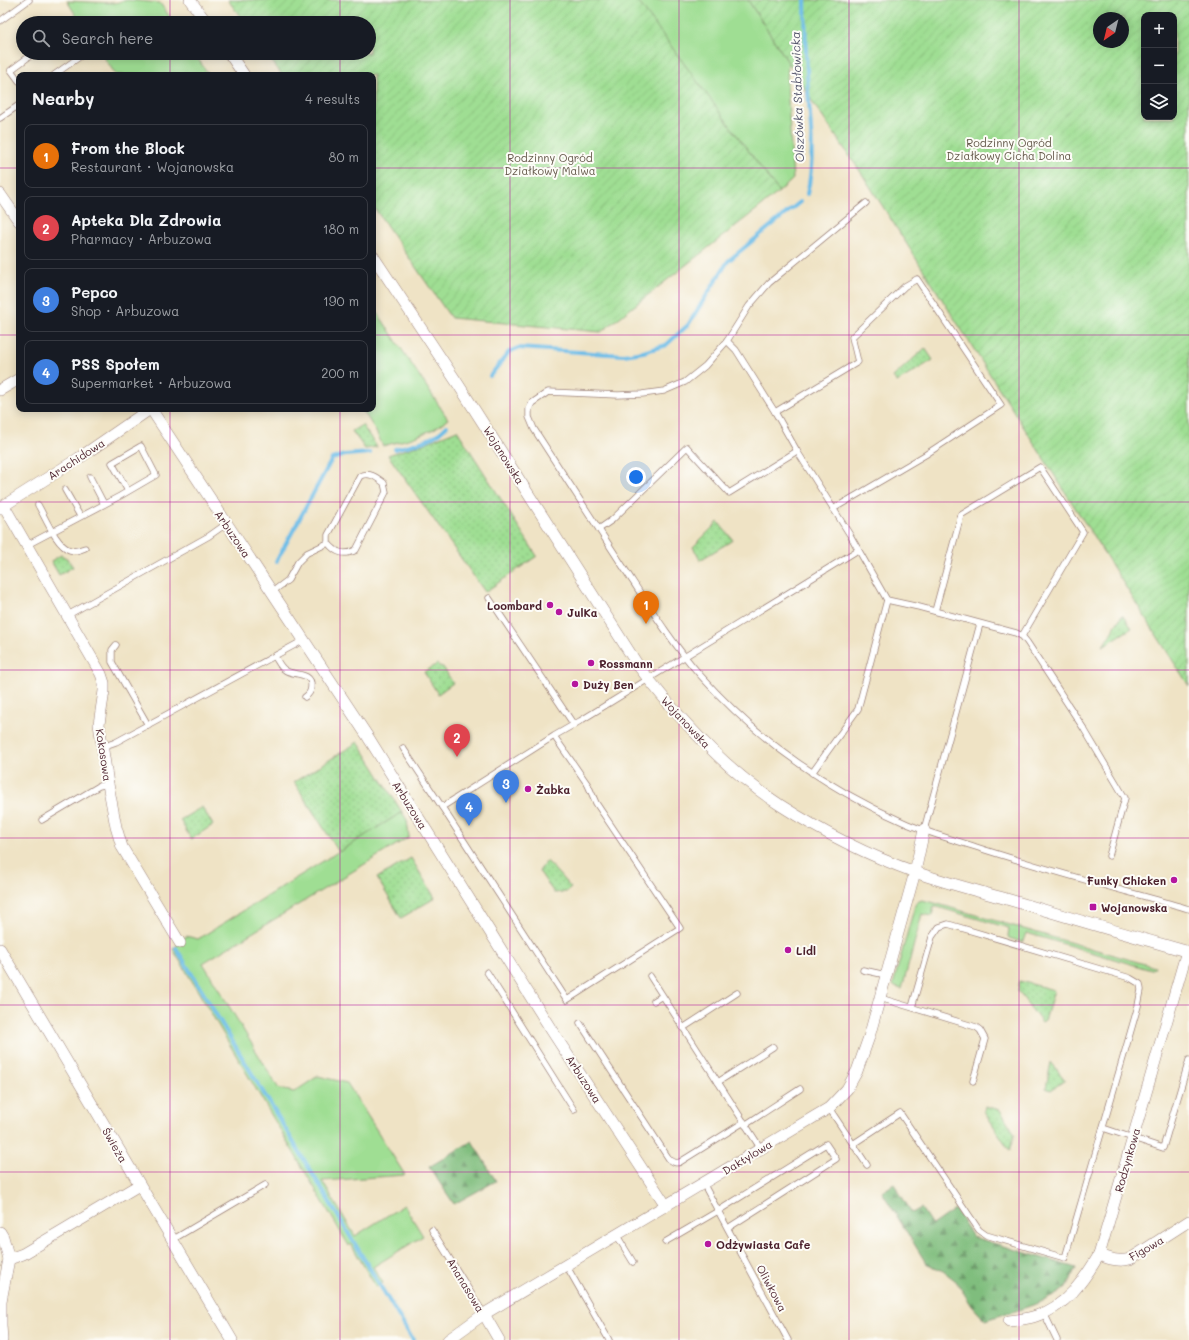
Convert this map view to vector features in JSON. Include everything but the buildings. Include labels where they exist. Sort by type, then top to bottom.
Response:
[{"type":"street","points":[[190,0],[202,16]]},
{"type":"street","points":[[234,60],[242,72]]},
{"type":"street","points":[[0,194],[16,217]]},
{"type":"street","name":"Wojanowska","points":[[376,261],[458,384],[623,644],[665,701],[709,747],[740,774],[779,804],[831,835],[853,847],[915,872],[1188,950]]},
{"type":"street","points":[[0,390],[16,381]]},
{"type":"street","name":"Arachidowa","points":[[2,507],[79,458],[147,412]]},
{"type":"street","name":"Arbuzowa","points":[[153,412],[368,737],[552,1031],[666,1204]]},
{"type":"street","name":"Kokosowa","points":[[2,507],[27,545],[101,674],[104,683],[104,691],[99,724],[116,827],[122,847],[180,943]]},
{"type":"street","name":"Daktylowa","points":[[448,1340],[484,1314],[829,1108],[847,1089],[857,1071],[869,1037],[915,872],[924,830]]},
{"type":"street","name":"Świeża","points":[[0,949],[232,1340]]},
{"type":"street","name":"Rodzynkowa","points":[[1009,1321],[1044,1313],[1059,1304],[1076,1289],[1099,1255],[1188,950]]},
{"type":"street","points":[[9,1259],[23,1254],[139,1185]]},
{"type":"street","name":"Figowa","points":[[1099,1255],[1116,1261],[1130,1259],[1189,1222]]},
{"type":"street","points":[[0,1232],[3,1237],[9,1259],[1,1301],[2,1340]]},
{"type":"street","name":"Ananasowa","points":[[484,1314],[499,1340]]},
{"type":"lane","points":[[0,20],[29,0]]},
{"type":"lane","points":[[16,77],[11,70],[25,60]]},
{"type":"lane","points":[[58,72],[75,60]]},
{"type":"lane","points":[[0,118],[16,107]]},
{"type":"lane","points":[[866,203],[769,282],[749,306],[727,341],[705,366],[685,382],[664,391],[642,394],[618,395],[548,392],[532,403],[529,408],[534,429],[599,530],[684,656],[723,700],[768,740],[812,773],[844,793],[875,809],[924,830],[1013,860],[1189,909]]},
{"type":"lane","points":[[775,412],[858,362],[852,337],[906,286],[917,279],[1001,405],[925,455],[833,509]]},
{"type":"lane","points":[[727,341],[736,350],[775,412],[887,600],[858,709],[812,773]]},
{"type":"lane","points":[[27,545],[128,491],[156,475],[141,446],[112,463],[128,491]]},
{"type":"lane","points":[[599,530],[612,520],[687,447],[729,493],[797,451]]},
{"type":"lane","points":[[934,611],[961,515],[1040,467],[1083,532],[1022,636]]},
{"type":"lane","points":[[365,474],[374,475],[384,483],[386,492],[356,550],[341,554],[333,549],[328,543],[328,535],[360,476],[365,474]]},
{"type":"lane","points":[[90,477],[104,504]]},
{"type":"lane","points":[[64,490],[80,516]]},
{"type":"lane","points":[[38,505],[59,543],[68,550],[77,551],[85,548]]},
{"type":"lane","points":[[68,615],[209,536],[226,524]]},
{"type":"lane","points":[[272,592],[288,580],[298,562],[307,553],[328,543]]},
{"type":"lane","points":[[442,807],[554,736],[858,550]]},
{"type":"lane","points":[[489,598],[574,725]]},
{"type":"lane","points":[[887,600],[934,611],[1022,636],[1084,730],[1125,798],[1108,856]]},
{"type":"lane","points":[[924,830],[980,624]]},
{"type":"lane","points":[[102,747],[116,742],[304,640]]},
{"type":"lane","points":[[116,645],[112,650],[112,662],[148,725]]},
{"type":"lane","points":[[275,657],[285,671],[300,673],[309,679],[311,687],[308,695],[305,697]]},
{"type":"lane","points":[[403,748],[567,1000],[680,928],[596,803],[588,785],[554,736]]},
{"type":"lane","points":[[42,820],[100,786],[108,784]]},
{"type":"lane","points":[[853,1144],[900,1113],[979,1230],[986,1234],[1065,1258],[1140,996],[1140,984],[1135,980],[948,924],[943,924],[932,936],[912,1007]]},
{"type":"lane","points":[[862,970],[886,975]]},
{"type":"lane","points":[[486,972],[574,1110]]},
{"type":"lane","points":[[650,976],[761,1149]]},
{"type":"lane","points":[[683,1028],[737,993]]},
{"type":"lane","points":[[654,1001],[662,996]]},
{"type":"lane","points":[[880,998],[976,1027],[980,1030],[984,1034],[985,1039],[973,1081]]},
{"type":"lane","points":[[580,1023],[672,1162],[680,1162],[800,1090]]},
{"type":"lane","points":[[718,1082],[772,1048]]},
{"type":"lane","points":[[1103,1128],[1163,1148],[1189,1060]]},
{"type":"lane","points":[[829,1108],[867,1165]]},
{"type":"lane","points":[[665,1242],[826,1144],[836,1160],[728,1228]]},
{"type":"lane","name":"Oliwkowa","points":[[703,1183],[788,1340]]},
{"type":"lane","points":[[172,1240],[265,1185]]},
{"type":"lane","name":"Ananasowa","points":[[432,1230],[484,1314]]},
{"type":"lane","points":[[616,1234],[633,1262]]},
{"type":"lane","points":[[566,1266],[610,1340]]},
{"type":"lane","points":[[1044,1313],[1057,1340]]},
{"type":"green space","points":[[128,0],[160,3],[169,16],[77,16],[67,1],[114,3]]},
{"type":"green space","name":"Rodzinny Ogród Działkowy Malwa","points":[[228,0],[637,0],[779,192],[601,332],[451,318],[376,210],[376,72],[280,72],[271,60],[376,60],[376,16],[240,16]]},
{"type":"green space","points":[[636,0],[748,0],[788,62],[787,83],[793,179],[779,192]]},
{"type":"green space","name":"Rodzinny Ogród Działkowy Cicha Dolina","points":[[748,0],[1189,0],[1189,686],[862,174],[815,106]]},
{"type":"green space","points":[[106,60],[199,60],[207,72],[114,72]]},
{"type":"green space","points":[[376,311],[448,419],[434,429],[412,438],[383,446],[364,412],[376,412]]},
{"type":"green space","points":[[925,348],[933,360],[897,382],[893,377]]},
{"type":"green space","points":[[362,425],[377,447],[365,449],[352,431]]},
{"type":"green space","points":[[457,430],[537,556],[485,592],[388,455],[423,444]]},
{"type":"green space","points":[[718,522],[733,540],[700,560],[693,547]]},
{"type":"green space","points":[[61,555],[68,559],[73,567],[59,575],[51,561]]},
{"type":"green space","points":[[1122,615],[1132,628],[1103,646]]},
{"type":"green space","points":[[437,664],[443,667],[453,683],[438,694],[424,672]]},
{"type":"green space","points":[[358,742],[402,812],[339,852],[294,782]]},
{"type":"green space","points":[[202,807],[213,825],[191,839],[180,820]]},
{"type":"green space","points":[[402,812],[407,820],[409,837],[203,963],[279,1089],[294,1092],[318,1076],[347,1083],[405,1175],[322,1181],[355,1236],[404,1205],[423,1236],[373,1267],[383,1283],[376,1287],[351,1244],[349,1246],[173,949],[186,936],[198,939]]},
{"type":"green space","points":[[411,858],[435,898],[401,918],[377,878]]},
{"type":"green space","points":[[547,861],[571,888],[566,892],[554,893],[539,871]]},
{"type":"green space","points":[[922,900],[1155,967],[1151,970],[1027,933],[1024,941],[1022,942],[1009,938],[1009,928],[934,906],[932,916],[922,914],[902,989],[895,987],[893,985],[915,905],[917,902]]},
{"type":"green space","points":[[1020,981],[1054,990],[1045,1021],[1042,1023],[1018,991]]},
{"type":"green space","points":[[1051,1062],[1065,1080],[1051,1090],[1046,1088]]},
{"type":"green space","points":[[985,1106],[1000,1110],[1015,1134],[1010,1151],[984,1111]]},
{"type":"green space","points":[[472,1141],[496,1181],[454,1204],[429,1167]]},
{"type":"green space","points":[[894,1184],[912,1213],[921,1208],[932,1225],[955,1209],[973,1237],[1076,1268],[1068,1285],[1052,1297],[1041,1302],[985,1320],[972,1306],[956,1281],[943,1271],[926,1263],[882,1192]]},
{"type":"waterway","name":"Olszówka Stabłowicka","points":[[805,0],[805,35],[812,143],[811,169],[807,194]]},
{"type":"waterway","name":"Olszówka Stabłowicka","points":[[490,376],[509,352],[518,348],[624,355],[643,352],[666,345],[688,325],[728,261],[800,202]]},
{"type":"waterway","name":"Olszówka Stabłowicka","points":[[395,449],[430,439],[447,426]]},
{"type":"waterway","name":"Olszówka Stabłowicka","points":[[276,562],[332,459],[345,455],[370,453]]},
{"type":"waterway","points":[[176,948],[413,1340]]},
{"type":"place","name":"Loombard","points":[[550,605]]},
{"type":"place","name":"JulKa","points":[[559,612]]},
{"type":"place","name":"From the Block","points":[[646,624]]},
{"type":"place","name":"Rossmann","points":[[591,663]]},
{"type":"place","name":"Duży Ben","points":[[575,684]]},
{"type":"place","name":"Apteka Dla Zdrowia","points":[[457,757]]},
{"type":"place","name":"Żabka","points":[[528,789]]},
{"type":"place","name":"Pepco","points":[[506,803]]},
{"type":"place","name":"PSS Społem","points":[[469,826]]},
{"type":"place","name":"Funky Chicken","points":[[1174,880]]},
{"type":"place","name":"Wojanowska","points":[[1093,907]]},
{"type":"place","name":"Lidl","points":[[788,950]]},
{"type":"place","name":"Odżywiasta Cafe","points":[[708,1244]]}]
